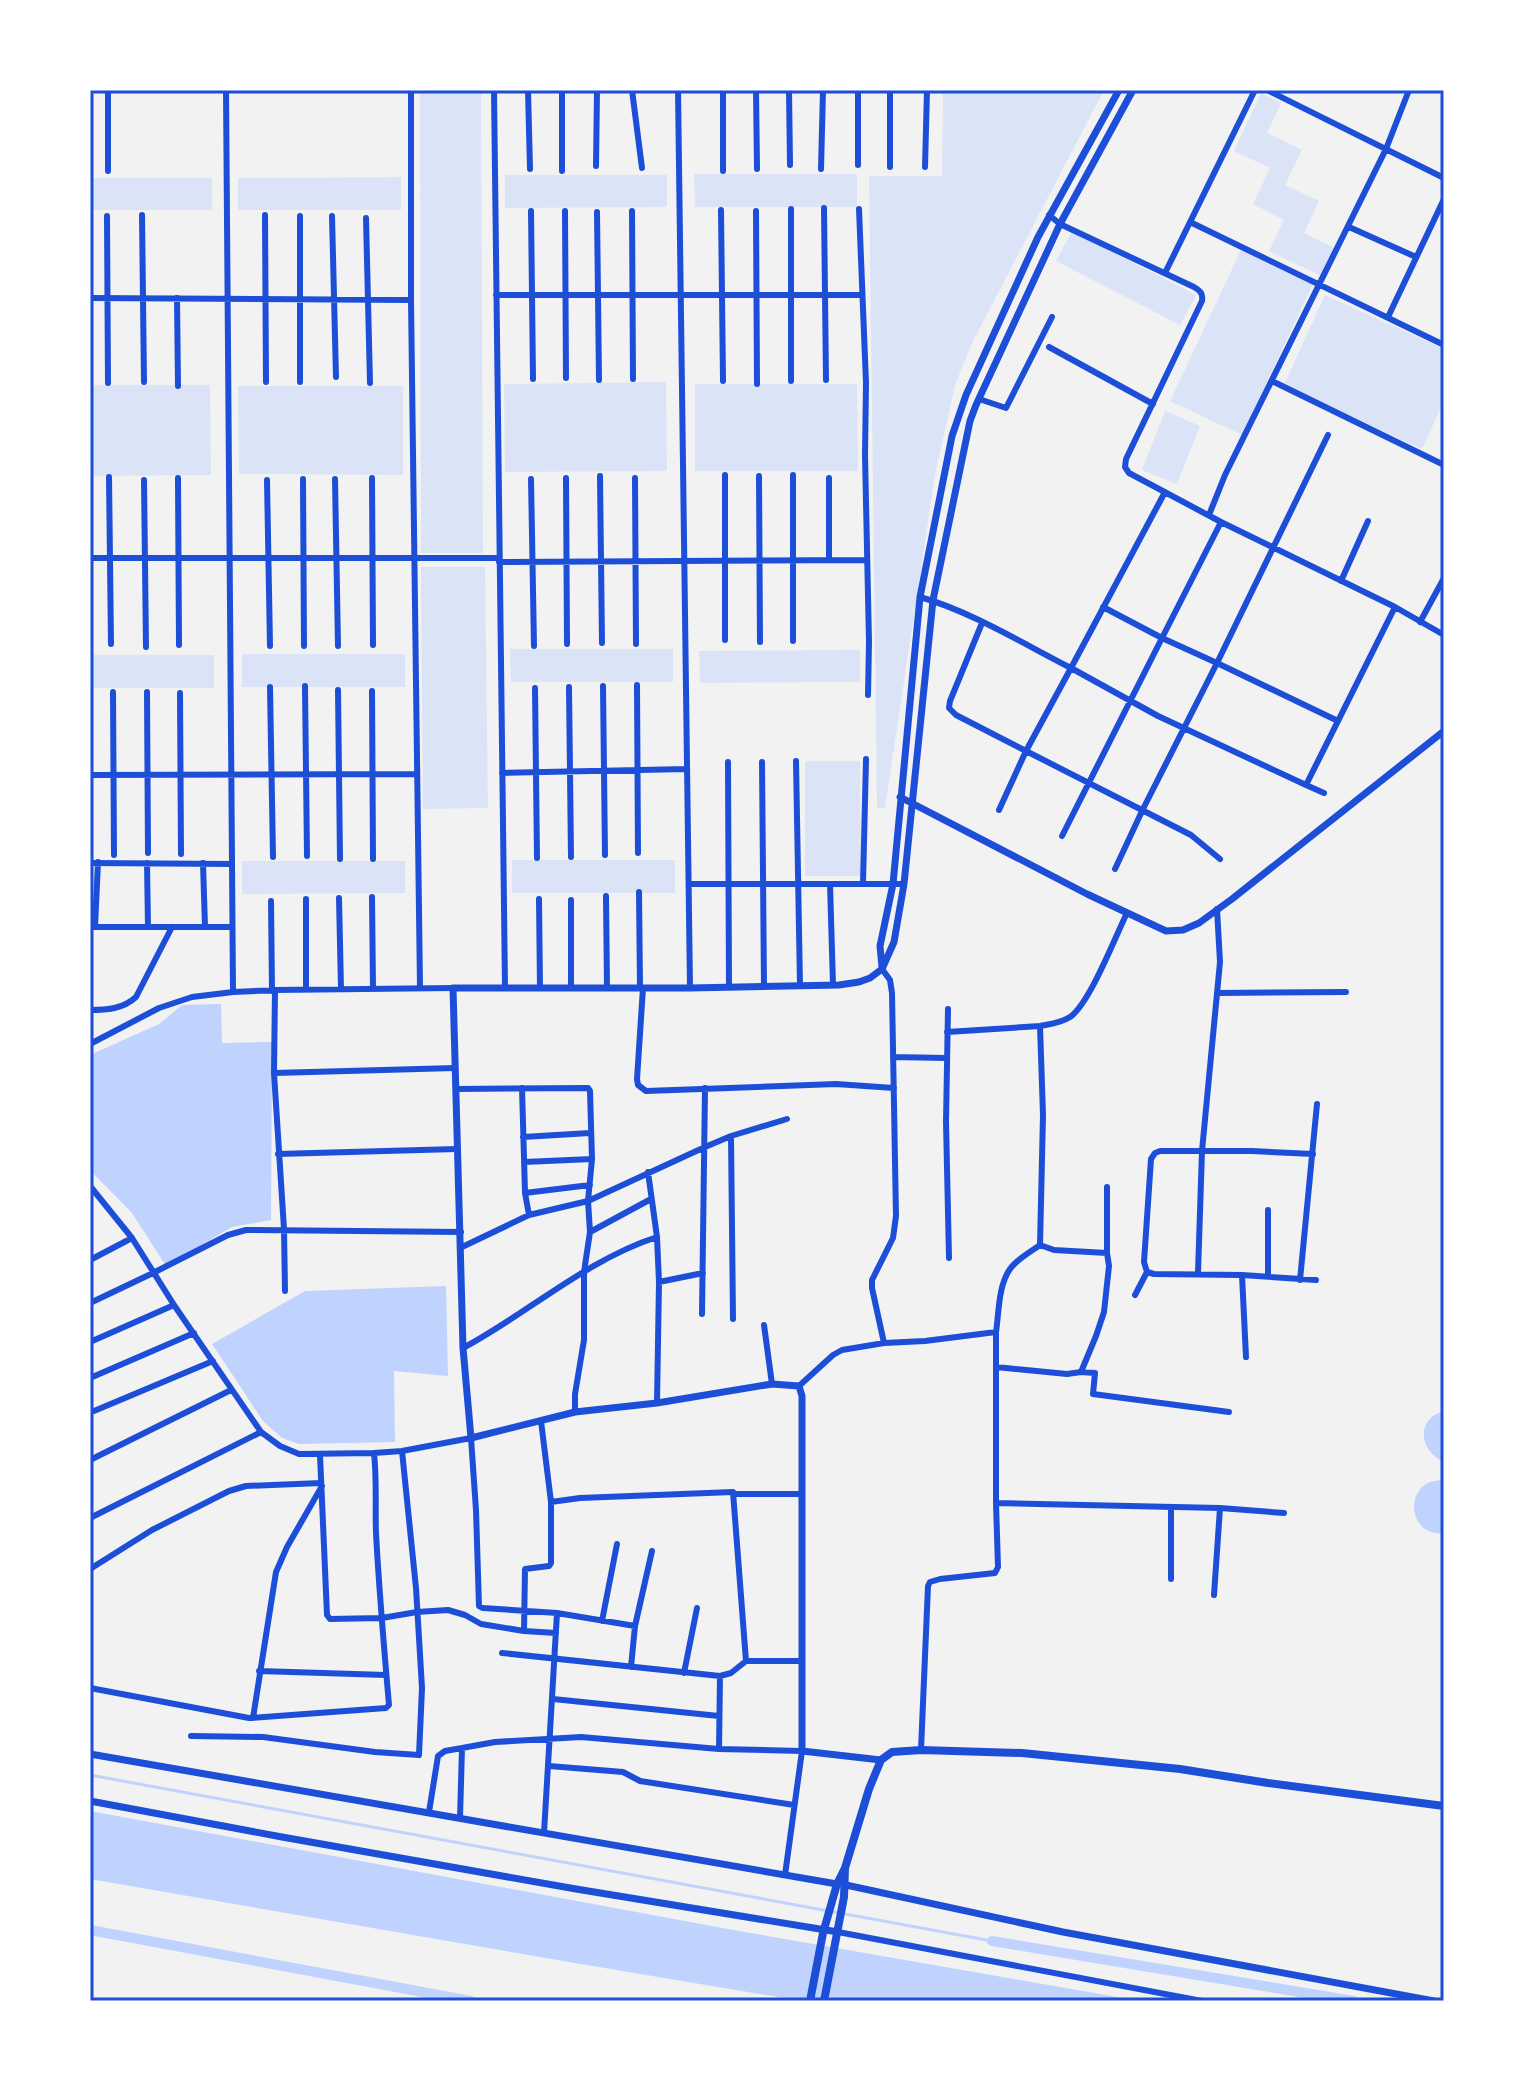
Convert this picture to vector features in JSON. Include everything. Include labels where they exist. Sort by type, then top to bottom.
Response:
[{"type":"main road","points":[[810,2001],[833,1896],[841,1884],[869,1789],[881,1760],[892,1752],[1022,1753],[1180,1769],[1444,1806]]},
{"type":"main road","points":[[824,2001],[844,1897],[841,1884]]},
{"type":"street","points":[[108,90],[108,171]]},
{"type":"street","points":[[226,90],[233,992]]},
{"type":"street","points":[[411,90],[420,988]]},
{"type":"street","points":[[494,90],[505,988]]},
{"type":"street","points":[[528,90],[530,169]]},
{"type":"street","points":[[562,90],[562,171]]},
{"type":"street","points":[[596,166],[597,90]]},
{"type":"street","points":[[632,90],[642,168]]},
{"type":"street","points":[[678,90],[690,988]]},
{"type":"street","points":[[723,90],[723,171]]},
{"type":"street","points":[[756,90],[757,169]]},
{"type":"street","points":[[789,90],[790,165]]},
{"type":"street","points":[[821,169],[823,90]]},
{"type":"street","points":[[858,90],[858,165]]},
{"type":"street","points":[[890,90],[890,167]]},
{"type":"street","points":[[925,167],[927,90]]},
{"type":"street","points":[[884,1343],[872,1280],[896,1227],[892,993],[890,980],[882,969],[880,946],[893,884],[920,597],[959,413],[1049,215],[1119,90]]},
{"type":"street","points":[[90,1044],[159,1008],[192,997],[233,992],[833,985],[859,982],[882,969],[894,942],[904,884],[933,600],[970,421],[1060,224],[1133,90]]},
{"type":"street","points":[[1165,273],[1255,90]]},
{"type":"street","points":[[1267,90],[1444,178]]},
{"type":"street","points":[[1209,515],[1225,475],[1386,149],[1409,90]]},
{"type":"street","points":[[1388,317],[1444,199]]},
{"type":"street","points":[[824,208],[826,380]]},
{"type":"street","points":[[791,209],[791,381]]},
{"type":"street","points":[[859,209],[866,383],[868,695]]},
{"type":"street","points":[[721,210],[723,381]]},
{"type":"street","points":[[531,211],[533,379]]},
{"type":"street","points":[[565,211],[566,378]]},
{"type":"street","points":[[632,211],[633,379]]},
{"type":"street","points":[[756,211],[757,384]]},
{"type":"street","points":[[597,212],[599,380]]},
{"type":"street","points":[[142,215],[144,382]]},
{"type":"street","points":[[265,215],[266,382]]},
{"type":"street","points":[[1049,215],[1060,224],[1194,287],[1203,296],[1126,459],[1125,467],[1129,473],[1395,607],[1444,635]]},
{"type":"street","points":[[107,216],[108,383]]},
{"type":"street","points":[[300,216],[300,382]]},
{"type":"street","points":[[332,216],[336,377]]},
{"type":"street","points":[[366,218],[370,383]]},
{"type":"street","points":[[1190,222],[1444,345]]},
{"type":"street","points":[[1349,227],[1416,257]]},
{"type":"street","points":[[496,295],[861,295]]},
{"type":"street","points":[[90,298],[411,300]]},
{"type":"street","points":[[177,298],[178,386]]},
{"type":"street","points":[[979,399],[1006,408],[1052,317]]},
{"type":"street","points":[[1049,347],[1153,404]]},
{"type":"street","points":[[1272,381],[1444,465]]},
{"type":"street","points":[[1115,869],[1328,435]]},
{"type":"street","points":[[725,475],[725,640]]},
{"type":"street","points":[[793,475],[793,641]]},
{"type":"street","points":[[600,476],[602,643]]},
{"type":"street","points":[[759,476],[760,642]]},
{"type":"street","points":[[109,477],[111,644]]},
{"type":"street","points":[[178,478],[179,645]]},
{"type":"street","points":[[372,478],[373,645]]},
{"type":"street","points":[[566,478],[567,644]]},
{"type":"street","points":[[635,478],[636,644]]},
{"type":"street","points":[[829,478],[829,560]]},
{"type":"street","points":[[303,479],[304,646]]},
{"type":"street","points":[[335,479],[338,646]]},
{"type":"street","points":[[531,479],[534,646]]},
{"type":"street","points":[[144,480],[146,647]]},
{"type":"street","points":[[267,480],[270,646]]},
{"type":"street","points":[[999,810],[1026,751],[1165,492]]},
{"type":"street","points":[[1341,581],[1368,521]]},
{"type":"street","points":[[1062,836],[1221,522]]},
{"type":"street","points":[[90,558],[866,560]]},
{"type":"street","points":[[1420,622],[1444,578]]},
{"type":"street","points":[[920,597],[982,623],[1185,728],[1324,793]]},
{"type":"street","points":[[1103,607],[1338,721]]},
{"type":"street","points":[[1306,785],[1395,607]]},
{"type":"street","points":[[982,623],[950,701],[949,708],[956,715],[1191,835],[1220,859]]},
{"type":"street","points":[[637,685],[638,853]]},
{"type":"street","points":[[305,686],[307,856]]},
{"type":"street","points":[[603,686],[605,855]]},
{"type":"street","points":[[270,687],[273,857]]},
{"type":"street","points":[[569,687],[571,857]]},
{"type":"street","points":[[535,688],[537,858]]},
{"type":"street","points":[[338,690],[340,859]]},
{"type":"street","points":[[372,691],[373,859]]},
{"type":"street","points":[[113,692],[114,855]]},
{"type":"street","points":[[147,692],[148,853]]},
{"type":"street","points":[[180,693],[181,854]]},
{"type":"street","points":[[900,797],[1127,913],[1166,931],[1183,930],[1199,923],[1444,731]]},
{"type":"street","points":[[863,884],[866,759]]},
{"type":"street","points":[[796,761],[800,985]]},
{"type":"street","points":[[728,762],[729,987]]},
{"type":"street","points":[[762,762],[764,986]]},
{"type":"street","points":[[502,773],[687,769]]},
{"type":"street","points":[[90,775],[417,774]]},
{"type":"street","points":[[98,862],[93,927],[232,927]]},
{"type":"street","points":[[90,863],[232,864]]},
{"type":"street","points":[[147,863],[148,927]]},
{"type":"street","points":[[203,863],[205,927]]},
{"type":"street","points":[[689,884],[904,884]]},
{"type":"street","points":[[830,884],[833,985]]},
{"type":"street","points":[[639,892],[641,988],[638,1085],[646,1091],[836,1084],[894,1088]]},
{"type":"street","points":[[606,896],[607,988]]},
{"type":"street","points":[[372,897],[373,989]]},
{"type":"street","points":[[339,898],[341,989]]},
{"type":"street","points":[[306,899],[306,989]]},
{"type":"street","points":[[539,899],[540,988]]},
{"type":"street","points":[[571,900],[571,988]]},
{"type":"street","points":[[271,901],[274,1073],[285,1291]]},
{"type":"street","points":[[1198,1273],[1202,1151],[1220,962],[1217,909]]},
{"type":"street","points":[[947,1032],[1040,1026],[1070,1017],[1083,1003],[1127,913]]},
{"type":"street","points":[[90,1010],[117,1008],[136,997],[172,927]]},
{"type":"street","points":[[453,988],[463,1348],[476,1510],[479,1606],[557,1613],[635,1626]]},
{"type":"street","points":[[1218,993],[1346,992]]},
{"type":"street","points":[[948,1009],[949,1258]]},
{"type":"street","points":[[1040,1026],[1043,1115],[1040,1245]]},
{"type":"street","points":[[893,1057],[946,1058]]},
{"type":"street","points":[[274,1073],[455,1068]]},
{"type":"street","points":[[522,1088],[525,1193],[529,1215]]},
{"type":"street","points":[[456,1089],[588,1088],[590,1091],[590,1232],[584,1272],[584,1340],[575,1412]]},
{"type":"street","points":[[702,1314],[705,1088]]},
{"type":"street","points":[[1300,1280],[1317,1104]]},
{"type":"street","points":[[460,1248],[529,1215],[588,1201],[731,1136],[787,1119]]},
{"type":"street","points":[[523,1137],[590,1133]]},
{"type":"street","points":[[731,1136],[733,1319]]},
{"type":"street","points":[[278,1154],[457,1149]]},
{"type":"street","points":[[1135,1295],[1147,1272],[1144,1262],[1151,1159],[1155,1153],[1313,1154]]},
{"type":"street","points":[[524,1162],[592,1159]]},
{"type":"street","points":[[648,1172],[657,1237],[659,1282],[657,1403]]},
{"type":"street","points":[[525,1193],[590,1185]]},
{"type":"street","points":[[1081,1372],[1104,1312],[1109,1266],[1107,1187]]},
{"type":"street","points":[[92,1191],[132,1238],[261,1432],[289,1451],[299,1454],[402,1451],[471,1438],[575,1412],[657,1403],[772,1384],[799,1386],[838,1352],[884,1343],[996,1332]]},
{"type":"street","points":[[590,1232],[651,1199]]},
{"type":"street","points":[[1268,1210],[1268,1276]]},
{"type":"street","points":[[90,1303],[228,1235],[246,1230],[461,1232]]},
{"type":"street","points":[[463,1348],[584,1272],[657,1237]]},
{"type":"street","points":[[90,1260],[132,1238]]},
{"type":"street","points":[[1040,1245],[1054,1250],[1107,1253]]},
{"type":"street","points":[[921,1750],[928,1586],[930,1582],[940,1579],[991,1574],[997,1570],[996,1332],[1008,1272],[1016,1262],[1040,1245]]},
{"type":"street","points":[[1147,1272],[1316,1280]]},
{"type":"street","points":[[659,1282],[703,1273]]},
{"type":"street","points":[[1242,1275],[1246,1357]]},
{"type":"street","points":[[90,1342],[174,1305]]},
{"type":"street","points":[[764,1325],[772,1384]]},
{"type":"street","points":[[90,1378],[194,1333]]},
{"type":"street","points":[[94,1411],[213,1361]]},
{"type":"street","points":[[996,1367],[1067,1374],[1095,1373],[1093,1394],[1229,1412]]},
{"type":"street","points":[[785,1875],[802,1751],[802,1396],[799,1386]]},
{"type":"street","points":[[90,1460],[231,1390]]},
{"type":"street","points":[[524,1631],[525,1569],[551,1566],[551,1502],[541,1421]]},
{"type":"street","points":[[90,1518],[261,1432]]},
{"type":"street","points":[[402,1451],[422,1688],[419,1755]]},
{"type":"street","points":[[90,1688],[253,1718],[383,1709],[389,1705],[374,1453]]},
{"type":"street","points":[[320,1455],[327,1615],[330,1619],[382,1618],[448,1610],[481,1624],[556,1633]]},
{"type":"street","points":[[90,1569],[152,1530],[229,1491],[246,1486],[322,1484]]},
{"type":"street","points":[[253,1718],[276,1572],[322,1484]]},
{"type":"street","points":[[551,1502],[731,1492],[802,1494]]},
{"type":"street","points":[[734,1494],[746,1661]]},
{"type":"street","points":[[996,1503],[1220,1508],[1284,1513]]},
{"type":"street","points":[[1171,1507],[1171,1579]]},
{"type":"street","points":[[1214,1595],[1220,1508]]},
{"type":"street","points":[[602,1621],[617,1544]]},
{"type":"street","points":[[631,1667],[635,1626],[652,1551]]},
{"type":"street","points":[[684,1673],[697,1608]]},
{"type":"street","points":[[544,1833],[557,1613]]},
{"type":"street","points":[[502,1653],[720,1676],[731,1673],[746,1661],[802,1661]]},
{"type":"street","points":[[259,1671],[386,1675]]},
{"type":"street","points":[[719,1749],[720,1676]]},
{"type":"street","points":[[553,1699],[719,1716]]},
{"type":"street","points":[[191,1736],[263,1737],[375,1752],[438,1756],[445,1751],[495,1742],[581,1737],[719,1749],[802,1751],[881,1760]]},
{"type":"street","points":[[460,1818],[462,1748]]},
{"type":"street","points":[[90,1754],[841,1884],[1063,1932],[1434,2001]]},
{"type":"street","points":[[429,1812],[438,1756]]},
{"type":"street","points":[[549,1766],[623,1772],[640,1781],[794,1805]]},
{"type":"street","points":[[90,1801],[1202,2001]]},
{"type":"shaded area","points":[[420,90],[481,90],[483,553],[421,553]]},
{"type":"shaded area","points":[[943,90],[1104,90],[972,343],[955,385],[935,475],[885,808],[877,808],[869,176],[942,176]]},
{"type":"shaded area","points":[[1261,93],[1281,103],[1267,133],[1302,150],[1285,185],[1319,201],[1304,233],[1337,249],[1323,277],[1269,251],[1284,220],[1253,204],[1270,168],[1234,151]]},
{"type":"shaded area","points":[[694,174],[857,174],[857,207],[695,207]]},
{"type":"shaded area","points":[[505,175],[667,175],[667,207],[505,208]]},
{"type":"shaded area","points":[[401,177],[401,210],[238,210],[238,178]]},
{"type":"shaded area","points":[[90,178],[212,178],[212,210],[90,210]]},
{"type":"shaded area","points":[[1072,231],[1196,295],[1180,325],[1056,261]]},
{"type":"shaded area","points":[[1241,250],[1313,284],[1242,435],[1170,401]]},
{"type":"shaded area","points":[[1325,295],[1444,349],[1444,401],[1422,449],[1284,385]]},
{"type":"shaded area","points":[[666,382],[667,471],[505,472],[504,384]]},
{"type":"shaded area","points":[[695,384],[857,384],[858,471],[695,471]]},
{"type":"shaded area","points":[[90,385],[210,385],[211,475],[90,476]]},
{"type":"shaded area","points":[[238,386],[403,386],[403,475],[239,474]]},
{"type":"shaded area","points":[[1165,411],[1200,426],[1177,484],[1142,470]]},
{"type":"shaded area","points":[[421,567],[485,567],[488,808],[423,809]]},
{"type":"shaded area","points":[[510,649],[673,649],[673,682],[511,682]]},
{"type":"shaded area","points":[[860,650],[860,682],[700,683],[699,651]]},
{"type":"shaded area","points":[[242,654],[405,654],[405,687],[242,687]]},
{"type":"shaded area","points":[[90,655],[214,655],[214,688],[90,688]]},
{"type":"shaded area","points":[[805,761],[860,761],[861,876],[805,876]]},
{"type":"shaded area","points":[[512,860],[675,860],[675,893],[512,893]]},
{"type":"shaded area","points":[[242,861],[405,861],[405,893],[242,894]]},
{"type":"water","points":[[221,1004],[222,1043],[272,1042],[271,1220],[232,1227],[166,1266],[132,1213],[90,1170],[90,1055],[159,1024],[182,1005]]},
{"type":"water","points":[[446,1286],[448,1376],[394,1371],[395,1442],[299,1444],[282,1438],[263,1421],[212,1344],[305,1291]]},
{"type":"water","points":[[1444,1411],[1444,1462],[1429,1451],[1424,1435],[1428,1421]]},
{"type":"water","points":[[1444,1481],[1444,1534],[1425,1529],[1417,1518],[1414,1505],[1422,1487]]},
{"type":"water","points":[[90,1811],[739,1931],[1140,2001],[802,2001],[90,1879]]},
{"type":"waterway","points":[[90,1775],[992,1941]]},
{"type":"waterway","points":[[90,1930],[471,2001]]},
{"type":"waterway","points":[[992,1941],[1354,2001]]}]
